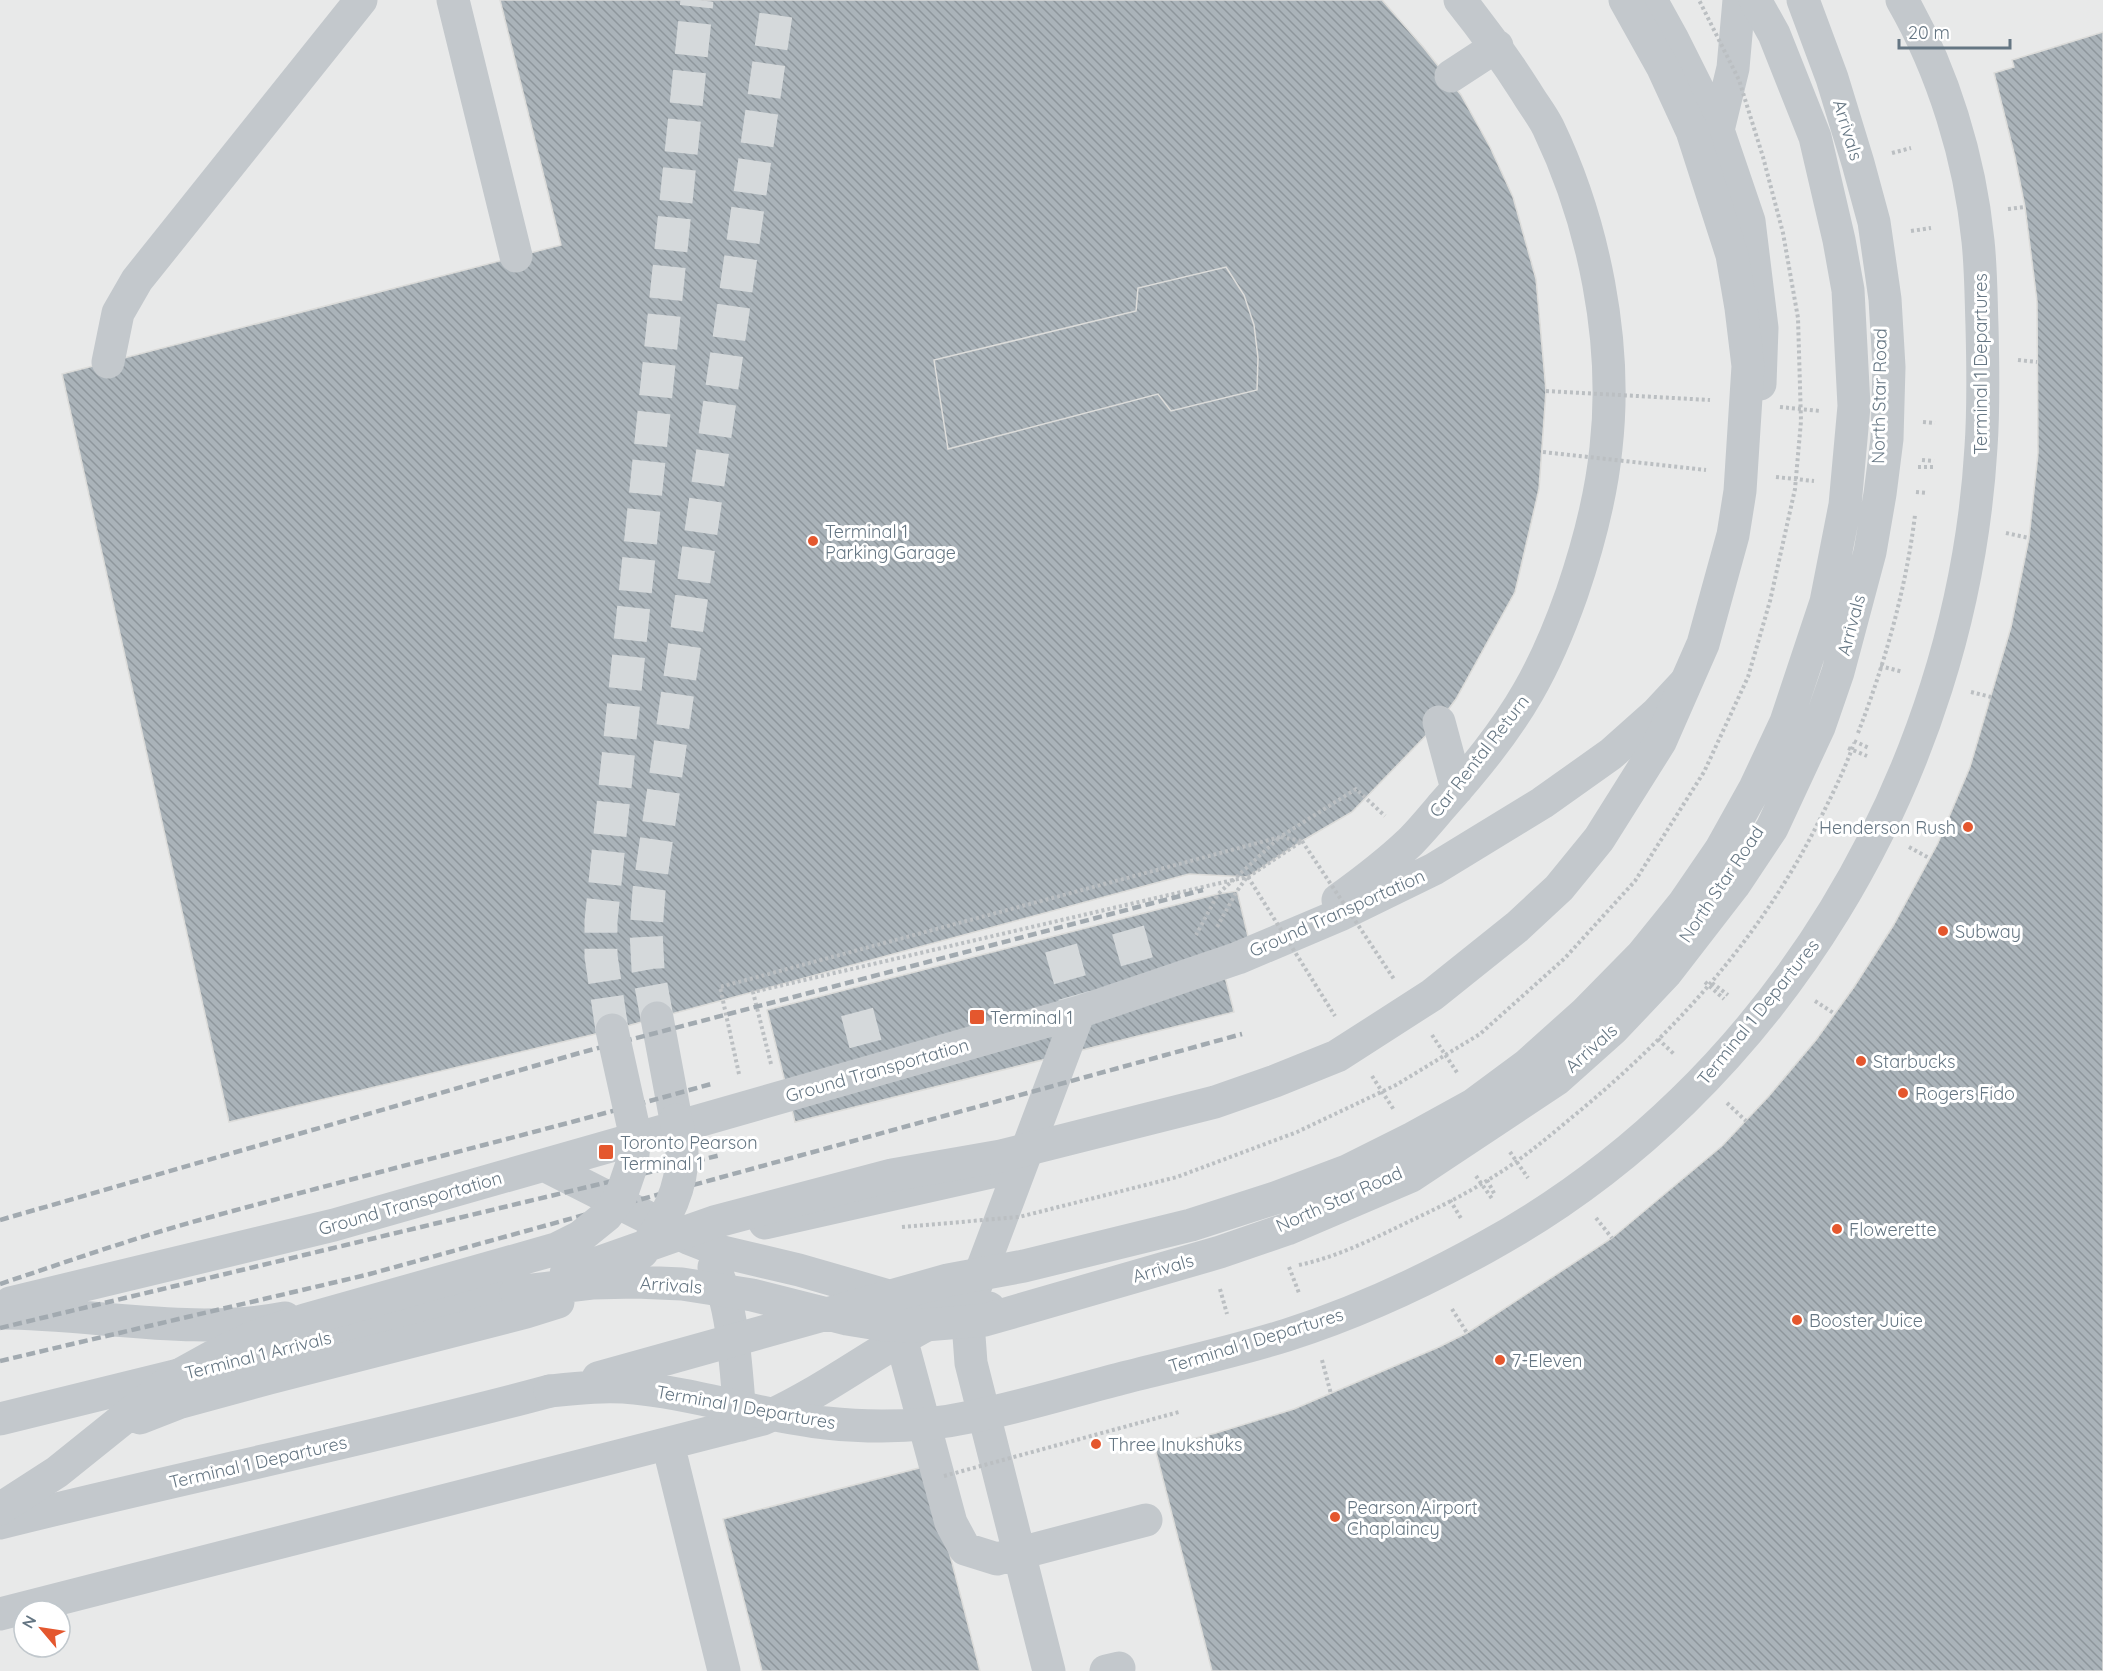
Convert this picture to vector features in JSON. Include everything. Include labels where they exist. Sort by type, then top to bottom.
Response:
[{"type":"street","points":[[108,362],[118,314],[136,280],[361,0]]},
{"type":"street","points":[[453,0],[516,256]]},
{"type":"street","name":"Car Rental Return","points":[[1238,958],[1332,904],[1369,877],[1411,841],[1457,789],[1519,707],[1547,655],[1562,620],[1590,534],[1601,487],[1606,446],[1609,374],[1600,290],[1576,196],[1547,126],[1497,46],[1460,0]]},
{"type":"street","points":[[516,1292],[714,1222],[892,1175],[1001,1156],[1215,1102],[1337,1056],[1441,989],[1517,927],[1559,888],[1599,839],[1660,742],[1703,644],[1733,535],[1740,491],[1748,366],[1742,308],[1732,255],[1692,131],[1663,68],[1625,0]]},
{"type":"street","name":"Ground Transportation","points":[[0,1313],[213,1325],[257,1323],[833,1209],[1158,1131],[1234,1107],[1313,1078],[1361,1055],[1411,1027],[1455,996],[1532,931],[1563,899],[1620,829],[1669,745],[1709,654],[1729,596],[1744,522],[1757,440],[1762,328],[1749,221],[1718,130],[1651,0]]},
{"type":"street","points":[[1718,130],[1733,68],[1739,0]]},
{"type":"street","name":"Terminal 1 Departures","points":[[0,1523],[120,1493],[462,1415],[927,1286],[1024,1266],[1191,1225],[1275,1198],[1347,1171],[1473,1105],[1527,1065],[1569,1028],[1642,955],[1684,903],[1721,849],[1755,788],[1786,722],[1826,602],[1845,505],[1854,406],[1848,290],[1815,137],[1774,34],[1755,0]]},
{"type":"street","name":"North Star Road","points":[[967,1309],[1008,1306],[1026,1302],[1236,1242],[1342,1201],[1410,1168],[1515,1102],[1565,1063],[1617,1016],[1659,971],[1744,858],[1788,774],[1834,664],[1853,603],[1869,538],[1879,468],[1882,419],[1881,329],[1869,229],[1841,122],[1796,0]]},
{"type":"street","name":"Arrivals","points":[[516,1292],[592,1283],[682,1284],[752,1295],[847,1319],[884,1325],[922,1326],[985,1320],[1265,1237],[1411,1176],[1557,1079],[1613,1029],[1666,973],[1734,885],[1772,828],[1819,727],[1841,662],[1870,552],[1887,439],[1889,367],[1885,299],[1874,222],[1861,173],[1832,78],[1803,0]]},
{"type":"street","name":"Terminal 1 Departures","points":[[550,1391],[591,1387],[634,1388],[827,1424],[892,1426],[966,1418],[1214,1356],[1334,1318],[1416,1284],[1488,1246],[1546,1212],[1581,1188],[1637,1144],[1694,1091],[1742,1038],[1805,959],[1842,901],[1878,833],[1922,731],[1951,636],[1971,544],[1983,423],[1984,371],[1978,239],[1965,164],[1945,93],[1918,27],[1902,0]]},
{"type":"street","points":[[1451,76],[1497,46]]},
{"type":"street","name":"Ground Transportation","points":[[0,1305],[334,1225],[1079,1012],[1238,958],[1342,914],[1434,869],[1542,803],[1618,747],[1657,713],[1709,654]]},
{"type":"street","points":[[1439,722],[1457,789]]},
{"type":"street","points":[[1049,1671],[971,1363],[967,1309],[1079,1012]]},
{"type":"street","points":[[95,1441],[138,1419],[181,1402],[526,1312],[575,1297],[612,1279],[637,1258],[655,1236],[669,1210],[678,1182],[682,1153],[657,1018]]},
{"type":"street","points":[[0,1509],[57,1472],[174,1378],[254,1337],[305,1320],[556,1250],[580,1237],[606,1216],[621,1196],[632,1164],[635,1134],[612,1030]]},
{"type":"street","points":[[544,1165],[690,1239],[723,1252],[799,1269],[913,1303],[967,1309]]},
{"type":"street","points":[[690,1239],[714,1268],[723,1284],[729,1309],[741,1425]]},
{"type":"street","name":"Terminal 1 Arrivals","points":[[0,1419],[516,1292]]},
{"type":"street","points":[[0,1614],[763,1419],[834,1382],[901,1338],[935,1320],[967,1309]]},
{"type":"street","points":[[901,1338],[951,1523],[965,1550],[997,1559],[1146,1520]]},
{"type":"street","points":[[668,1444],[724,1671]]},
{"type":"path","points":[[902,1227],[1019,1217],[1177,1177],[1297,1132],[1396,1085],[1480,1034],[1565,958],[1635,880],[1704,772],[1748,677],[1770,601],[1795,489],[1801,421],[1798,318],[1783,234],[1738,80],[1699,0]]},
{"type":"path","points":[[1889,142],[1894,163]]},
{"type":"path","points":[[1892,153],[1911,148]]},
{"type":"path","points":[[1909,224],[1911,235]]},
{"type":"path","points":[[1904,232],[1930,228]]},
{"type":"path","points":[[2018,360],[2037,362]]},
{"type":"path","points":[[1923,418],[1923,428]]},
{"type":"path","points":[[1921,471],[1922,460],[1934,461]]},
{"type":"path","points":[[1918,493],[1919,482]]},
{"type":"path","points":[[1282,1268],[1314,1262],[1370,1241],[1439,1208],[1534,1149],[1630,1068],[1712,983],[1767,911],[1803,852],[1845,769],[1889,641],[1911,549],[1917,504]]},
{"type":"path","points":[[2005,533],[2029,538]]},
{"type":"path","points":[[1874,664],[1903,672]]},
{"type":"path","points":[[1854,741],[1869,748]]},
{"type":"path","points":[[1838,744],[1867,756]]},
{"type":"path","points":[[1194,939],[1218,894],[1233,880],[1280,837],[1356,789],[1411,841]]},
{"type":"path","points":[[740,1078],[720,987],[1280,837],[1302,841],[1248,877],[1237,891]]},
{"type":"path","points":[[1909,848],[1929,858]]},
{"type":"path","points":[[772,1071],[753,992],[1248,877]]},
{"type":"path","points":[[1699,977],[1726,997],[1712,983]]},
{"type":"path","points":[[1814,1000],[1835,1014]]},
{"type":"path","points":[[1654,1035],[1675,1055]]},
{"type":"path","points":[[1721,1097],[1746,1121]]},
{"type":"path","points":[[1476,1175],[1492,1200]]},
{"type":"path","points":[[1487,1180],[1495,1195]]},
{"type":"path","points":[[1596,1218],[1612,1238]]},
{"type":"path","points":[[1289,1267],[1299,1293]]},
{"type":"path","points":[[1218,1284],[1227,1314]]},
{"type":"path","points":[[1452,1308],[1467,1333]]},
{"type":"path","points":[[1320,1353],[1331,1394]]},
{"type":"path","points":[[944,1476],[1179,1412]]},
{"type":"shaded area","points":[[0,0],[2103,0],[2103,1671],[0,1671]]},
{"type":"building","name":"Terminal 1 Parking Garage","points":[[500,0],[1382,0],[1461,95],[1490,147],[1513,197],[1536,279],[1546,391],[1539,489],[1515,592],[1456,699],[1439,722],[1352,812],[1302,841],[1248,877],[1189,874],[612,1030],[229,1122],[62,374],[561,245]]},
{"type":"building","points":[[2103,32],[2103,1671],[1212,1671],[1155,1448],[1216,1433],[1294,1409],[1439,1347],[1467,1333],[1612,1238],[1722,1146],[1769,1096],[1816,1040],[1854,987],[1893,926],[1938,843],[1970,767],[2011,627],[2029,538],[2038,453],[2037,301],[2025,207],[1994,73],[2014,67],[2012,60]]},
{"type":"building","points":[[1226,267],[1244,295],[1254,325],[1258,358],[1257,390],[1171,411],[1158,394],[948,449],[934,360],[1136,311],[1138,288]]},
{"type":"building","points":[[1237,891],[1255,965],[1224,973],[1234,1012],[795,1122],[767,1010]]},
{"type":"building","points":[[927,1466],[980,1671],[762,1671],[723,1519]]},
{"type":"tunnel","points":[[612,1030],[601,956],[601,921],[697,0]]},
{"type":"tunnel","points":[[657,1018],[648,969],[646,931],[649,891],[778,0]]},
{"type":"tunnel","points":[[1128,930],[1145,990]]},
{"type":"tunnel","points":[[1061,948],[1079,1012]]},
{"type":"tunnel","points":[[857,1012],[873,1072]]},
{"type":"railway","points":[[0,1220],[583,1052],[1203,890]]},
{"type":"railway","points":[[0,1361],[366,1275],[1242,1034]]},
{"type":"railway","points":[[0,1284],[181,1225],[711,1084]]},
{"type":"railway","points":[[0,1328],[721,1155]]},
{"type":"place","name":"Terminal 1 Parking Garage","points":[[813,541]]},
{"type":"place","name":"Henderson Rush","points":[[1968,827]]},
{"type":"place","name":"Subway","points":[[1943,931]]},
{"type":"place","name":"Terminal 1","points":[[977,1017]]},
{"type":"place","name":"Starbucks","points":[[1861,1061]]},
{"type":"place","name":"Rogers Fido","points":[[1903,1093]]},
{"type":"place","name":"Toronto Pearson Terminal 1","points":[[606,1152]]},
{"type":"place","name":"Flowerette","points":[[1837,1229]]},
{"type":"place","name":"Booster Juice","points":[[1797,1320]]},
{"type":"place","name":"7-Eleven","points":[[1500,1360]]},
{"type":"place","name":"Three Inukshuks","points":[[1096,1444]]},
{"type":"place","name":"Pearson Airport Chaplaincy","points":[[1335,1517]]}]
